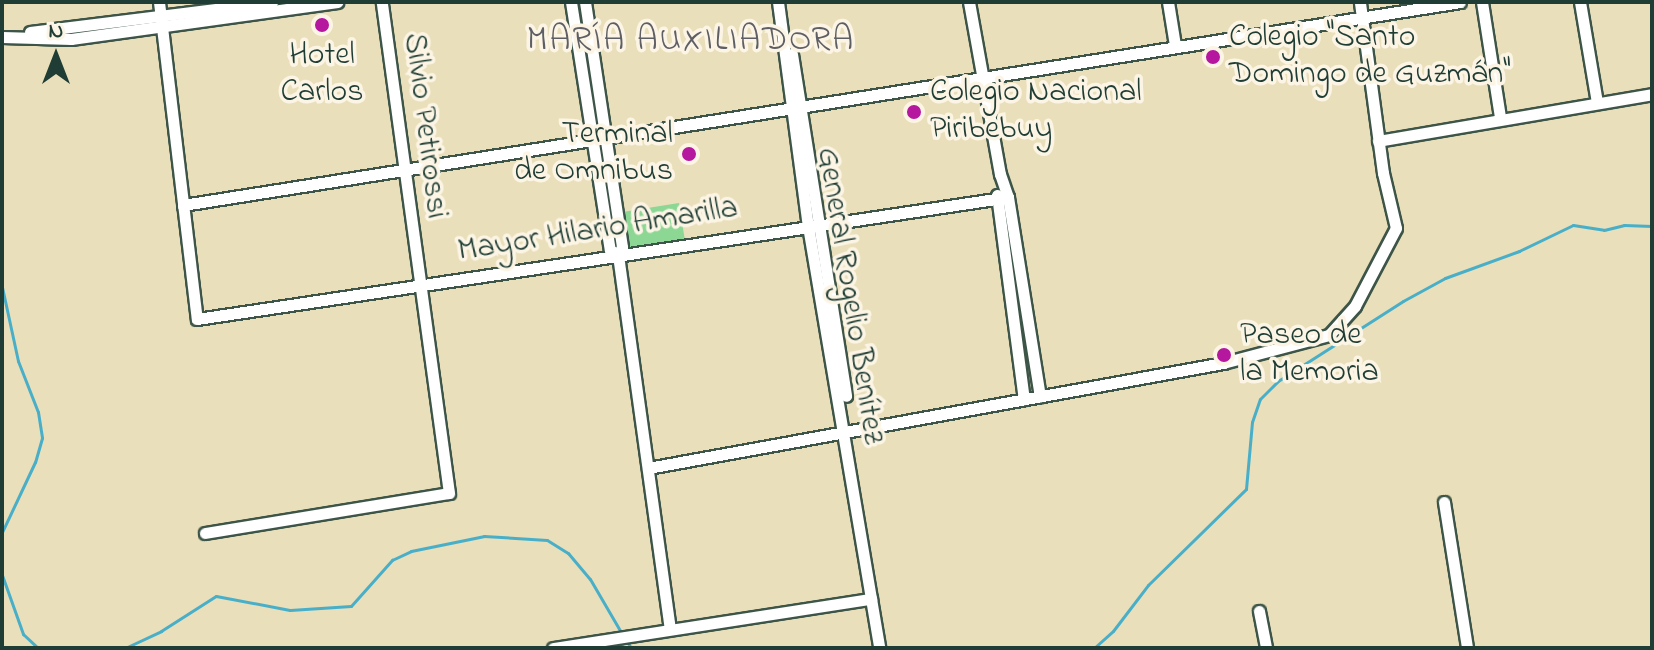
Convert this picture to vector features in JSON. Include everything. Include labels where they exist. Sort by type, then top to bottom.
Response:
[{"type":"street","points":[[159,2],[183,205],[1460,2]]},
{"type":"street","points":[[2,35],[71,39],[272,2]]},
{"type":"street","points":[[161,22],[337,2]]},
{"type":"street","name":"Silvio Petirossi","points":[[205,533],[449,493],[382,2]]},
{"type":"street","points":[[571,2],[622,247],[618,255],[670,628]]},
{"type":"street","points":[[585,2],[598,138]]},
{"type":"street","name":"General Rogelio Benítez","points":[[780,2],[879,648]]},
{"type":"street","points":[[969,2],[1000,174],[1024,399]]},
{"type":"street","points":[[1168,2],[1175,45]]},
{"type":"street","points":[[648,468],[1223,363],[1329,335],[1355,306],[1396,228],[1378,141],[1360,2]]},
{"type":"street","points":[[1482,2],[1500,117]]},
{"type":"street","points":[[1580,2],[1597,102]]},
{"type":"street","points":[[1378,141],[1500,117],[1652,94]]},
{"type":"street","points":[[1002,198],[1040,396]]},
{"type":"street","name":"Mayor Hilario Amarilla","points":[[183,205],[197,319],[1002,198]]},
{"type":"street","points":[[1444,502],[1467,648]]},
{"type":"street","points":[[553,648],[871,599]]},
{"type":"street","points":[[1259,611],[1266,648]]},
{"type":"green space","points":[[679,203],[685,240],[624,249],[618,213]]},
{"type":"waterway","points":[[1094,648],[1113,631],[1148,585],[1246,489],[1252,422],[1260,399],[1278,381],[1403,301],[1445,278],[1519,251],[1573,225],[1604,230],[1624,225],[1652,226]]},
{"type":"waterway","points":[[2,287],[18,361],[38,412],[42,438],[35,462],[2,532]]},
{"type":"waterway","points":[[125,648],[161,631],[216,596],[290,610],[351,606],[392,560],[411,551],[484,536],[547,540],[568,553],[590,579],[622,634]]},
{"type":"waterway","points":[[2,575],[23,634],[38,648]]},
{"type":"waterway","points":[[626,640],[631,648]]},
{"type":"place","name":"Hotel Carlos","points":[[322,25]]},
{"type":"place","name":"Colegio \"Santo Domingo de Guzmán\"","points":[[1213,57]]},
{"type":"place","name":"Colegio Nacional Piribebuy","points":[[914,112]]},
{"type":"place","name":"Terminal de Omnibus","points":[[689,154]]},
{"type":"place","name":"Paseo de la Memoria","points":[[1224,355]]},
{"type":"district","name":"MARÍA AUXILIADORA","points":[[691,42]]}]
